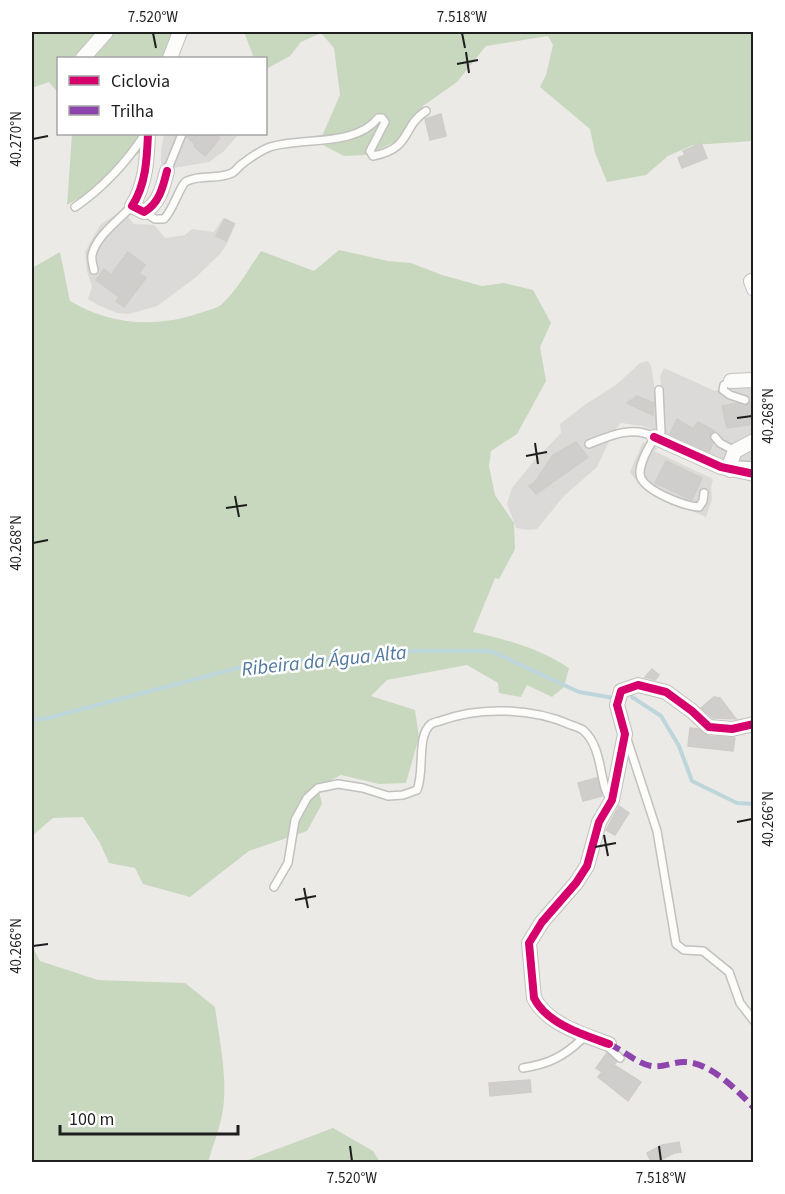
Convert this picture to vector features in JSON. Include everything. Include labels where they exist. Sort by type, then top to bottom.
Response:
[{"type":"street","points":[[84,57],[106,32]]},
{"type":"street","points":[[170,57],[180,32]]},
{"type":"street","points":[[146,135],[147,161],[138,197],[138,209],[152,208],[161,193],[167,171]]},
{"type":"street","points":[[731,381],[753,380]]},
{"type":"street","points":[[654,437],[721,467],[732,461],[753,441]]},
{"type":"street","points":[[732,461],[753,474]]},
{"type":"street","points":[[605,1042],[553,1018],[538,1006],[534,998],[529,943],[538,927],[588,866],[599,822],[612,800],[625,734],[617,705],[621,691],[638,685],[666,692],[692,711],[708,727],[732,729],[753,724]]},
{"type":"lane","points":[[94,270],[91,256],[103,234],[138,209],[155,219],[164,219],[171,211],[180,187],[187,181],[217,178],[234,172],[256,153],[272,147],[317,141],[357,132],[372,125],[378,118],[382,118],[385,122],[370,151],[373,156],[385,154],[398,147],[407,137],[417,117],[426,111]]},
{"type":"lane","points":[[75,207],[98,192],[124,164],[145,135]]},
{"type":"lane","points":[[167,171],[182,135]]},
{"type":"lane","points":[[731,381],[724,385],[723,390],[745,400]]},
{"type":"lane","points":[[659,390],[661,432],[654,437],[640,469],[640,477],[648,486],[688,506],[699,507],[704,493]]},
{"type":"lane","points":[[589,444],[612,435],[629,432],[646,432],[654,437]]},
{"type":"lane","points":[[715,438],[732,461],[738,465],[753,466]]},
{"type":"lane","points":[[274,886],[288,863],[295,820],[307,798],[318,788],[338,784],[363,788],[388,796],[403,795],[417,790],[421,781],[424,735],[431,724],[454,716],[488,712],[522,713],[554,717],[583,730],[595,746],[602,768],[606,795],[612,800]]},
{"type":"lane","points":[[625,734],[657,831],[676,944],[684,950],[703,951],[729,972],[740,1003],[753,1021]]},
{"type":"lane","points":[[523,1068],[559,1059],[581,1040],[581,1032]]},
{"type":"lane","points":[[605,1042],[620,1058]]},
{"type":"shaded area","points":[[164,135],[238,135],[224,151],[209,162],[174,168],[161,164]]},
{"type":"shaded area","points":[[122,210],[134,224],[154,225],[165,238],[185,235],[192,229],[214,232],[223,218],[236,223],[227,244],[219,255],[195,278],[157,306],[129,314],[117,313],[88,299],[92,287],[85,252],[100,225]]},
{"type":"shaded area","points":[[647,361],[651,365],[656,398],[659,424],[656,431],[621,423],[614,431],[597,467],[564,496],[537,529],[516,528],[507,504],[512,488],[561,433],[560,424],[616,385],[640,363]]},
{"type":"shaded area","points":[[664,368],[715,391],[730,384],[753,384],[753,438],[735,445],[721,464],[665,435],[660,376]]},
{"type":"shaded area","points":[[643,442],[658,448],[654,451],[713,479],[712,499],[706,517],[659,497],[635,479],[630,472]]},
{"type":"shaded area","points":[[753,447],[753,472],[737,461],[741,453]]},
{"type":"green space","points":[[32,32],[101,32],[74,57],[57,57],[57,92],[49,82],[32,88]]},
{"type":"green space","points":[[114,32],[186,32],[174,57],[92,57]]},
{"type":"green space","points":[[244,32],[753,32],[753,141],[693,145],[668,156],[646,175],[607,182],[595,153],[590,129],[540,87],[546,75],[553,45],[548,36],[486,46],[457,82],[423,106],[405,137],[367,155],[344,156],[319,143],[340,95],[334,48],[321,33],[301,42],[290,56],[267,68],[267,57],[254,57]]},
{"type":"green space","points":[[72,135],[152,135],[148,146],[67,205]]},
{"type":"green space","points":[[339,250],[388,261],[411,263],[442,275],[482,286],[504,283],[533,290],[551,323],[540,347],[546,381],[517,434],[491,451],[489,466],[495,495],[514,523],[515,549],[499,579],[495,578],[473,632],[546,655],[569,668],[564,687],[552,697],[527,685],[521,697],[499,693],[498,683],[467,665],[387,680],[371,696],[415,710],[419,737],[406,783],[379,784],[341,775],[318,787],[322,804],[307,831],[249,851],[190,897],[143,884],[135,868],[109,863],[100,843],[83,817],[53,818],[32,836],[32,268],[60,252],[70,301],[102,316],[118,320],[152,322],[186,317],[219,306],[234,291],[261,251],[314,271]]},
{"type":"green space","points":[[32,946],[40,961],[98,980],[185,983],[215,1007],[223,1065],[224,1100],[220,1124],[208,1162],[32,1162]]},
{"type":"green space","points":[[333,1128],[373,1151],[380,1162],[243,1162]]},
{"type":"building","points":[[441,114],[446,136],[430,140],[425,119]]},
{"type":"building","points":[[188,135],[216,135],[220,138],[205,156]]},
{"type":"building","points":[[701,143],[707,158],[682,168],[678,158],[685,155],[683,151]]},
{"type":"building","points":[[225,219],[234,224],[226,241],[216,236]]},
{"type":"building","points":[[128,252],[145,265],[139,273],[146,278],[124,307],[116,301],[119,297],[96,280],[104,269],[111,275]]},
{"type":"building","points":[[637,396],[654,403],[653,415],[627,403]]},
{"type":"building","points":[[753,400],[753,424],[727,428],[722,406],[738,403],[746,406]]},
{"type":"building","points":[[677,419],[693,429],[698,422],[715,431],[710,436],[713,443],[709,452],[670,434]]},
{"type":"building","points":[[576,442],[588,457],[536,494],[529,486],[535,482],[553,455]]},
{"type":"building","points":[[666,461],[702,478],[692,500],[655,483]]},
{"type":"building","points":[[652,669],[659,675],[655,680],[645,677]]},
{"type":"building","points":[[714,697],[720,698],[736,719],[713,718],[701,708]]},
{"type":"building","points":[[690,728],[698,729],[708,736],[735,738],[733,751],[688,746]]},
{"type":"building","points":[[597,778],[602,796],[583,801],[578,783]]},
{"type":"building","points":[[619,806],[629,813],[615,835],[606,830]]},
{"type":"building","points":[[607,1053],[616,1062],[614,1065],[641,1082],[628,1101],[598,1077],[602,1072],[596,1068]]},
{"type":"building","points":[[530,1080],[531,1092],[490,1096],[489,1083]]},
{"type":"building","points":[[679,1142],[681,1152],[657,1162],[651,1162],[647,1153],[662,1145]]},
{"type":"waterway","name":"Ribeira da Água Alta","points":[[32,720],[48,718],[253,664],[417,651],[491,651],[579,692],[614,698]]},
{"type":"waterway","name":"Ribeira da Água Alta","points":[[632,697],[661,716],[679,746],[692,781],[737,803],[754,804]]},
{"type":"marked path","points":[[609,1044],[651,1066],[684,1062],[704,1067],[722,1078],[754,1108]]},
{"type":"cycle path","points":[[148,135],[143,180],[132,206],[144,212],[149,209],[157,200],[167,171]]},
{"type":"cycle path","points":[[654,437],[721,467],[754,474]]},
{"type":"cycle path","points":[[609,1044],[557,1022],[540,1007],[534,998],[529,943],[542,922],[576,883],[587,866],[599,822],[612,800],[625,734],[617,705],[621,691],[638,685],[666,692],[709,727],[732,729],[754,724]]}]
